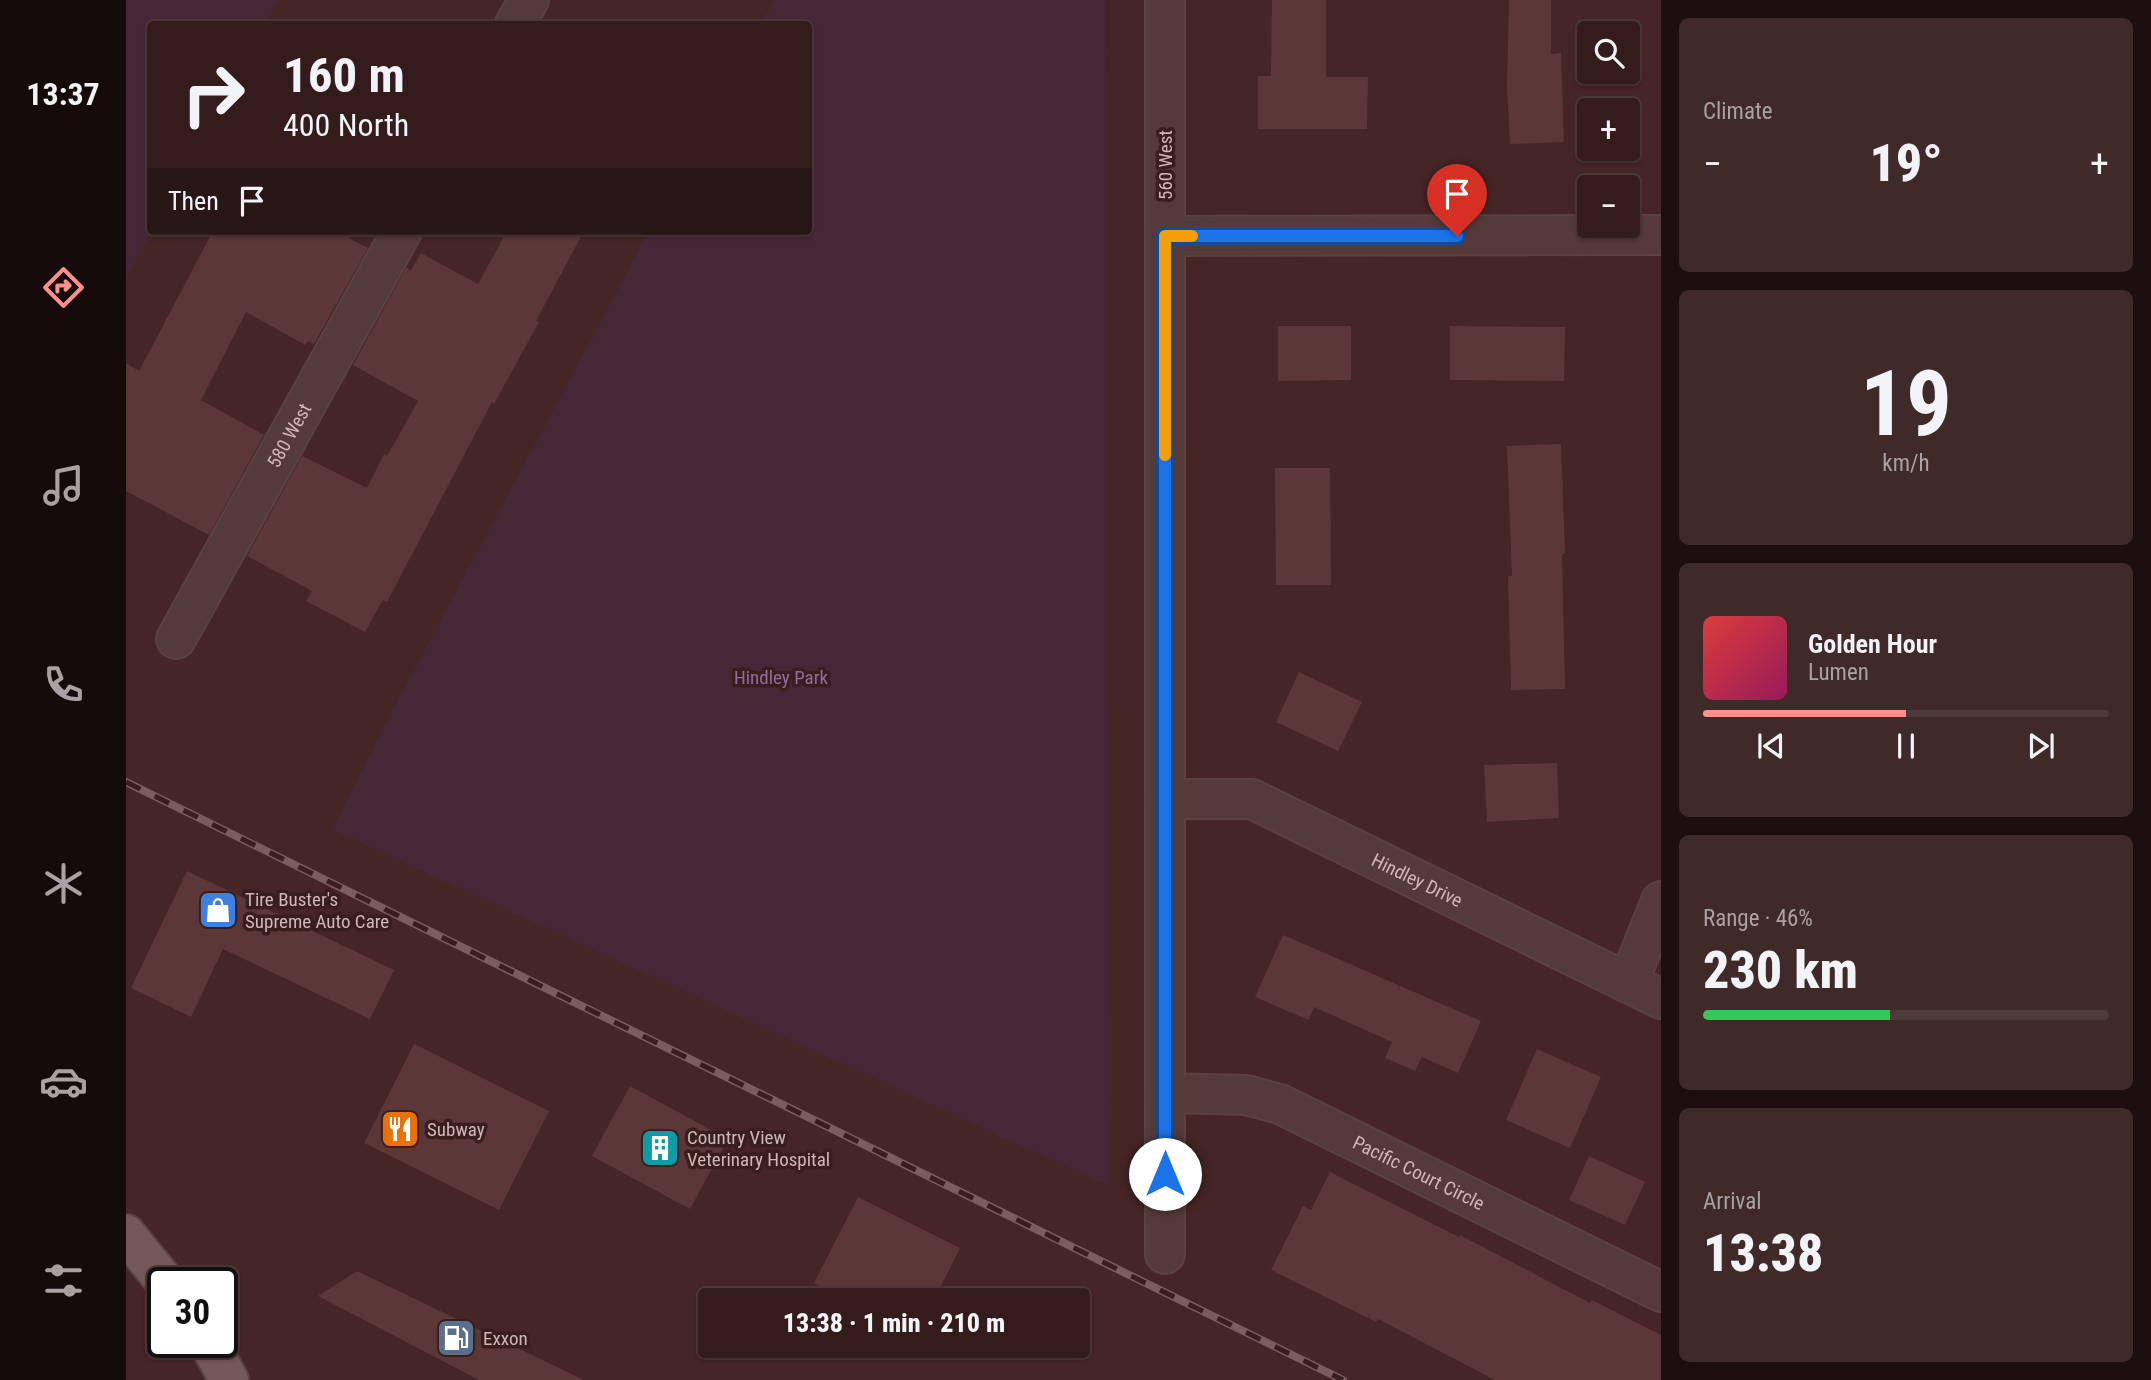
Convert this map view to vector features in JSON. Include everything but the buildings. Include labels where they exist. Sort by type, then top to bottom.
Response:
[{"type":"main road","points":[[126,1234],[153,1267]]},
{"type":"main road","points":[[217,1358],[229,1380]]},
{"type":"street","points":[[518,21],[529,0]]},
{"type":"street","name":"560 West","points":[[1165,0],[1165,1254]]},
{"type":"street","name":"580 West","points":[[176,639],[399,235]]},
{"type":"street","points":[[1165,236],[1661,235]]},
{"type":"street","name":"Hindley Drive","points":[[1165,799],[1252,799],[1645,991]]},
{"type":"street","points":[[1645,991],[1661,901]]},
{"type":"street","name":"Pacific Court Circle","points":[[1165,1093],[1246,1095],[1280,1104],[1661,1292]]},
{"type":"green space","points":[[126,0],[279,0],[267,21],[147,21],[147,235],[150,235],[126,279]]},
{"type":"green space","name":"Hindley Park","points":[[774,0],[1105,0],[1108,1186],[332,830],[393,709],[647,235],[812,235],[812,21],[762,21]]},
{"type":"railway","points":[[126,782],[1343,1380]]},
{"type":"slow traffic","points":[[1165,455],[1165,236],[1192,236]]},
{"type":"place","name":"Tire Buster's Supreme Auto Care","points":[[218,910]]},
{"type":"place","name":"Subway","points":[[400,1129]]},
{"type":"place","name":"Country View Veterinary Hospital","points":[[660,1148]]},
{"type":"place","name":"Exxon","points":[[456,1338]]},
{"type":"route","points":[[1165,1174],[1165,236],[1457,236]]}]
